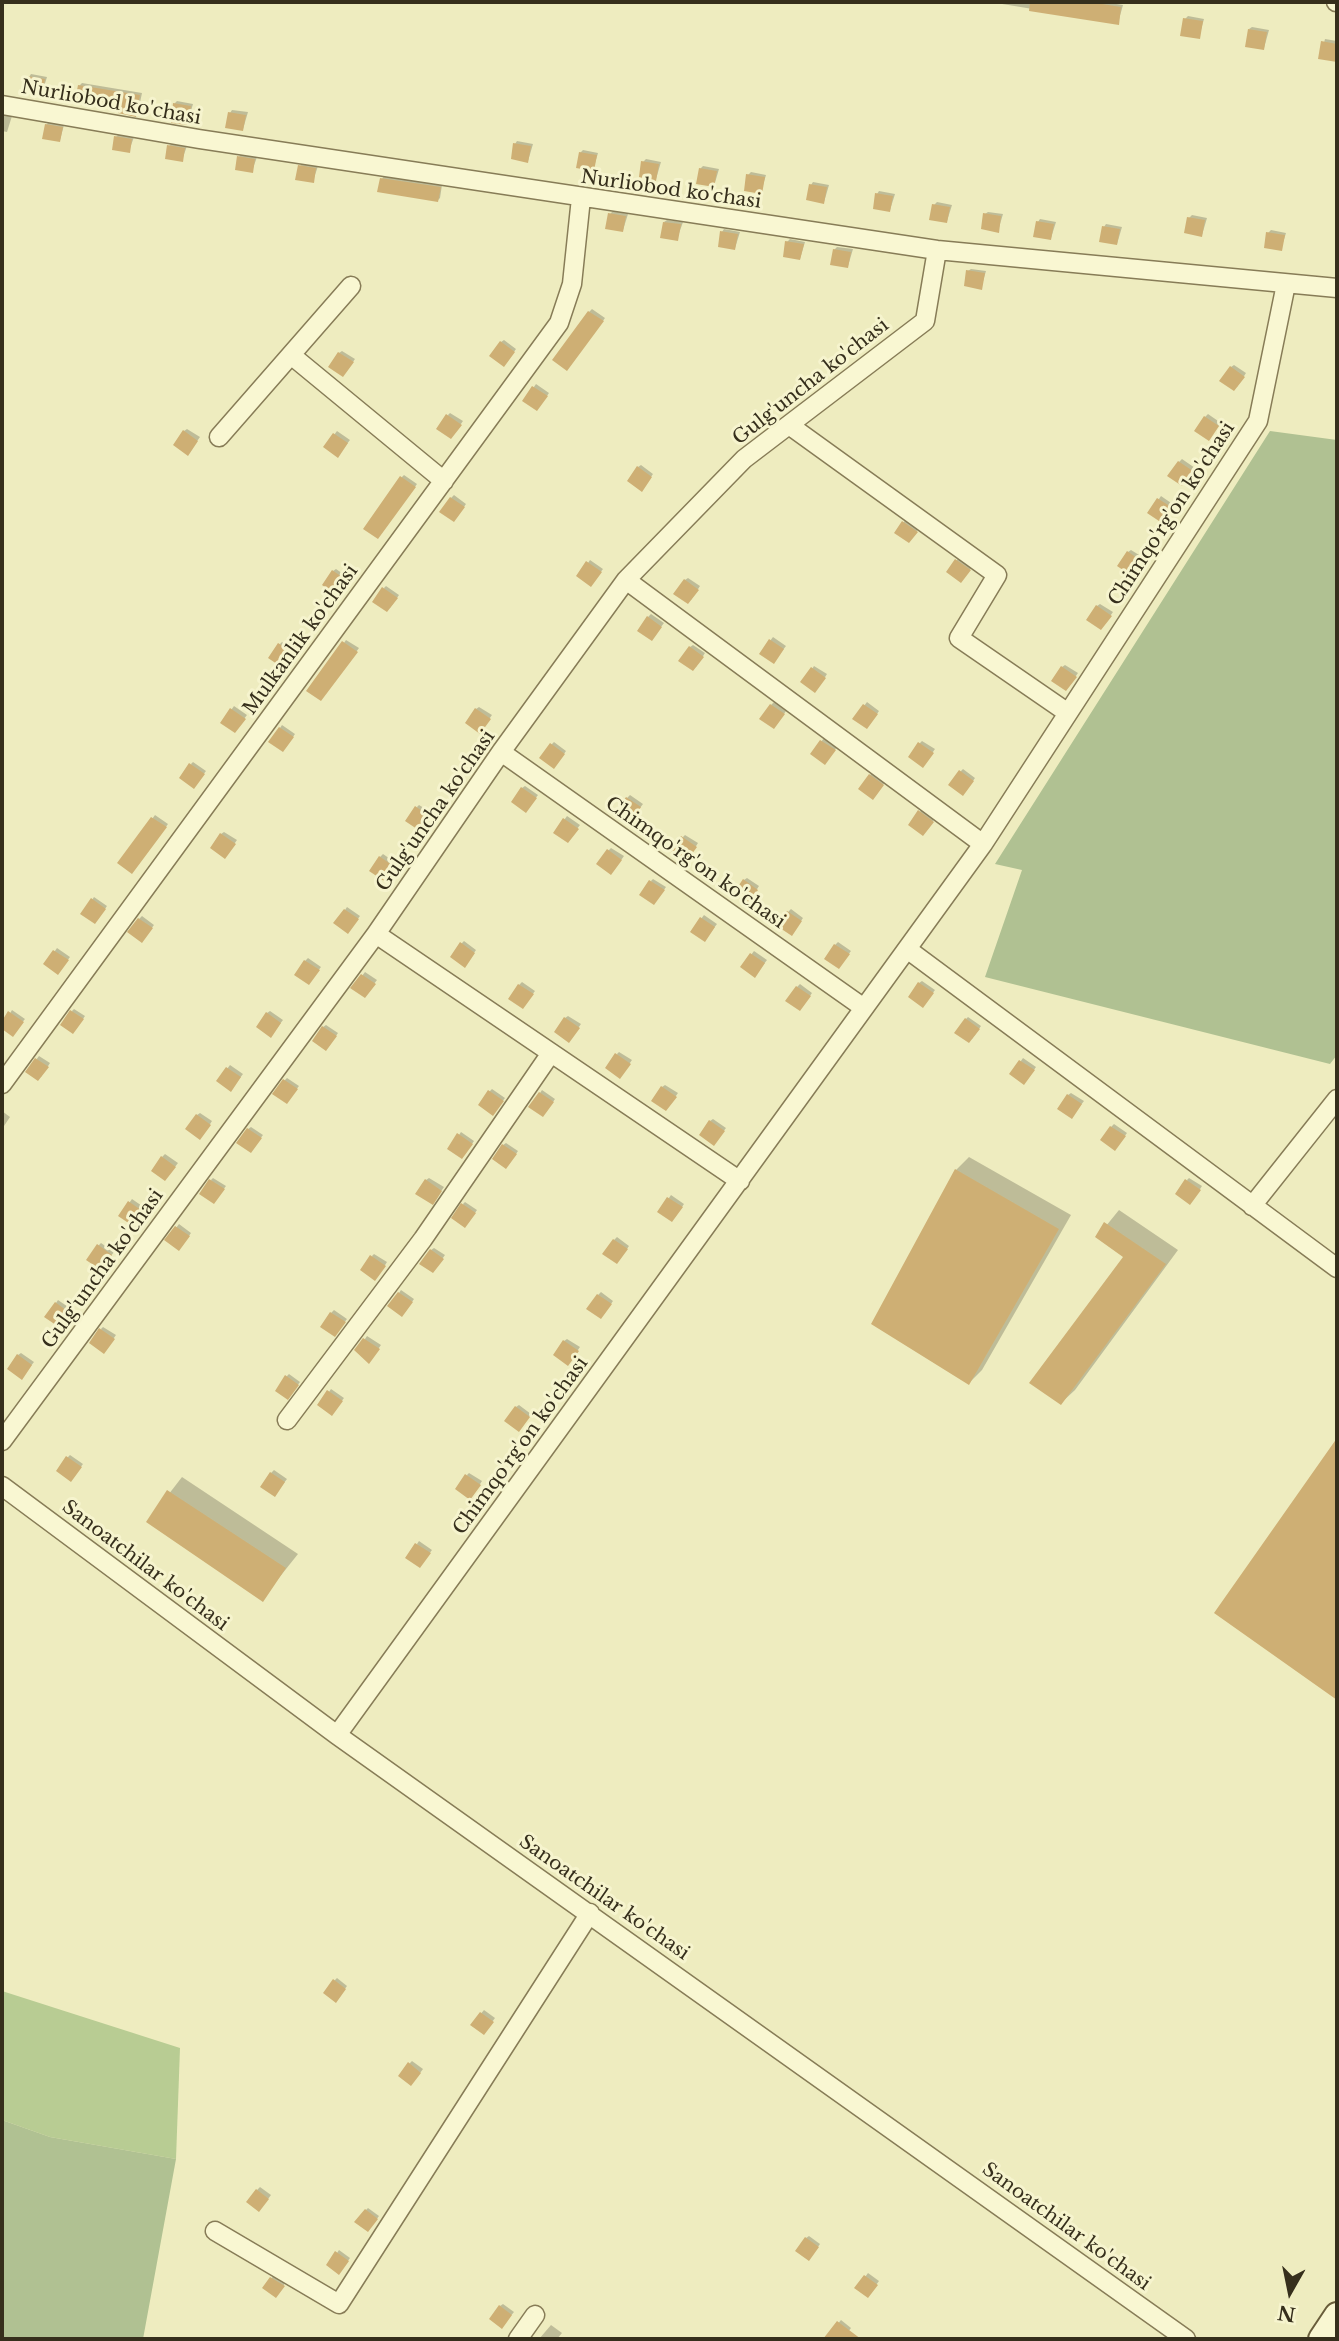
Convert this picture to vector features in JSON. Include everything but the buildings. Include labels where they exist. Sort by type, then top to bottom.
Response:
[{"type":"main road","points":[[1321,2339],[1337,2315]]},
{"type":"street","name":"Nurliobod ko'chasi","points":[[2,105],[581,198],[937,250],[1337,288]]},
{"type":"street","name":"Mulkanlik ko'chasi","points":[[2,1084],[559,323],[572,284],[581,198]]},
{"type":"street","name":"Gulg'uncha ko'chasi","points":[[2,1441],[376,934],[501,752],[626,580],[744,459],[925,321],[937,250]]},
{"type":"street","name":"Chimqo'rg'on ko'chasi","points":[[337,1735],[983,844],[1258,421],[1286,284]]},
{"type":"street","points":[[219,438],[351,286]]},
{"type":"street","points":[[291,355],[443,481]]},
{"type":"street","points":[[789,425],[997,575],[959,638],[1068,713]]},
{"type":"street","points":[[626,580],[983,844]]},
{"type":"street","name":"Chimqo'rg'on ko'chasi","points":[[501,752],[864,1008]]},
{"type":"street","points":[[376,934],[740,1181]]},
{"type":"street","points":[[907,949],[1337,1269]]},
{"type":"street","points":[[287,1420],[423,1239],[551,1053]]},
{"type":"street","points":[[1252,1206],[1331,1120],[1337,1099]]},
{"type":"street","name":"Sanoatchilar ko'chasi","points":[[2,1486],[337,1735],[1186,2339]]},
{"type":"street","points":[[215,2231],[339,2304],[590,1913]]},
{"type":"street","points":[[518,2339],[535,2315]]},
{"type":"green space","points":[[1270,431],[1337,440],[1337,1055],[1330,1064],[985,977],[1022,870],[995,864]]},
{"type":"green space","points":[[2,1991],[180,2048],[176,2159],[50,2137],[2,2120]]},
{"type":"green space","points":[[2,2120],[50,2137],[176,2159],[143,2339],[2,2339]]}]
